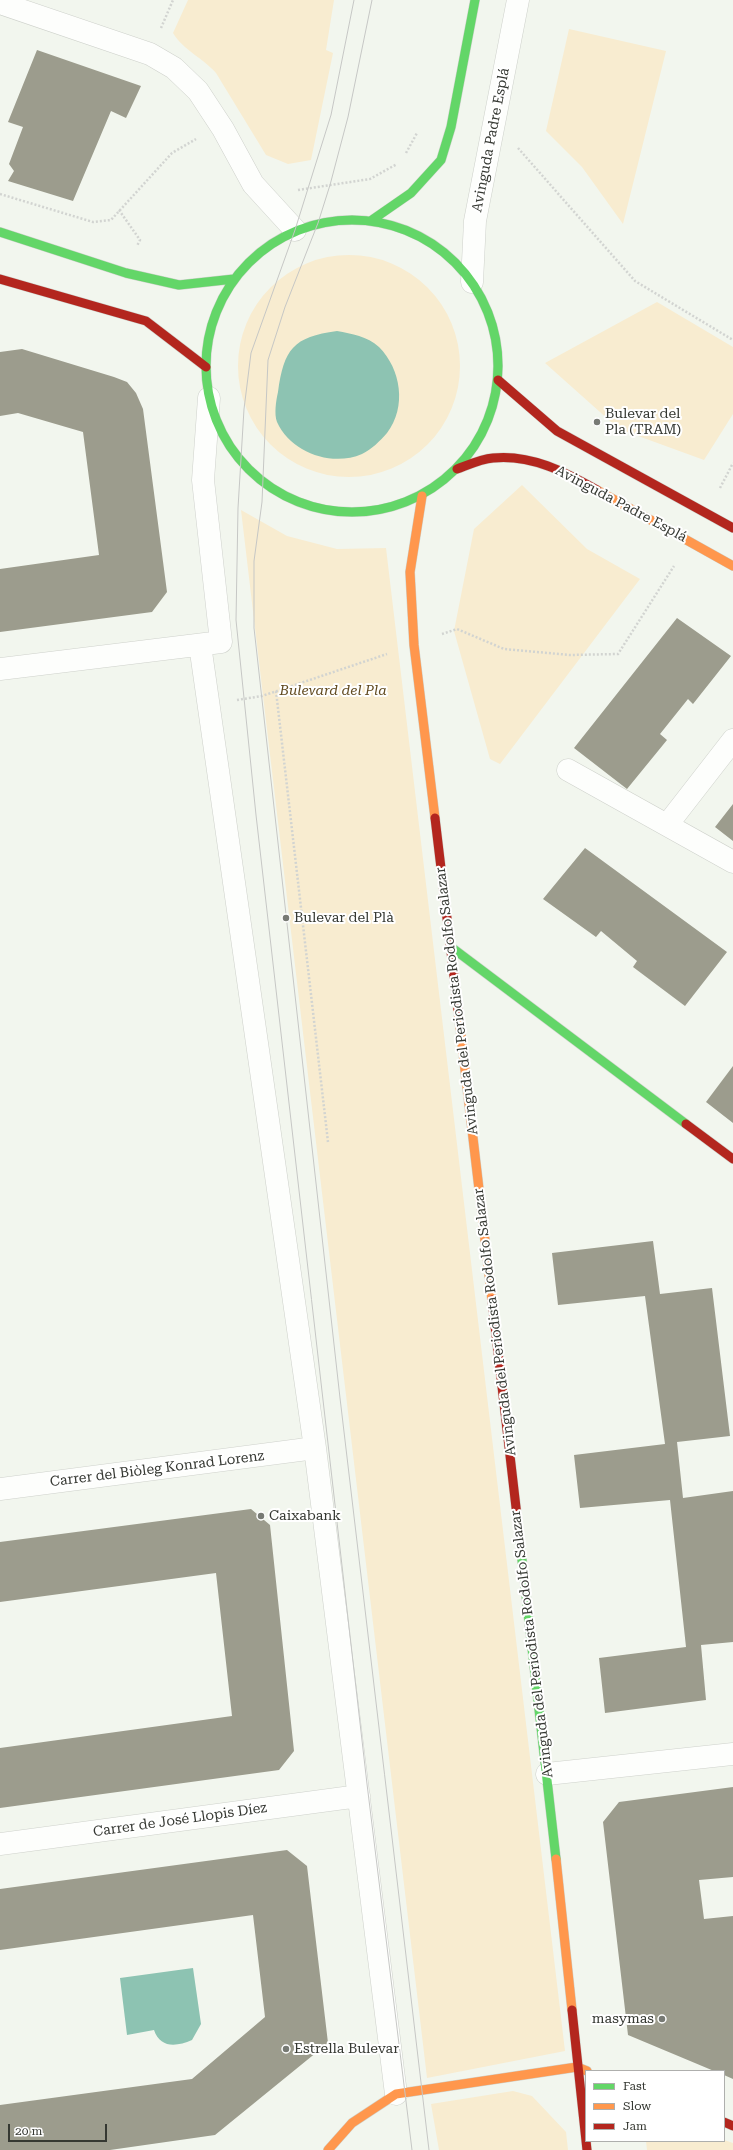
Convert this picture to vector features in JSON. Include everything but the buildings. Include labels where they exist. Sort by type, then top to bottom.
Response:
[{"type":"street","points":[[372,220],[411,193],[441,160],[451,127],[475,0]]},
{"type":"street","name":"Avinguda Padre Esplá","points":[[472,282],[475,222],[518,0]]},
{"type":"street","points":[[0,3],[150,54],[174,68],[198,91],[223,129],[253,184],[295,230]]},
{"type":"street","points":[[209,398],[216,421],[227,442],[241,461],[262,481],[291,499],[323,509],[357,512],[390,507],[422,496],[440,484],[457,469],[477,443],[491,413],[498,380],[499,355],[494,329],[486,304],[472,282],[445,252],[411,231],[372,220],[349,218],[334,220],[295,230],[272,242],[251,259],[234,279],[221,299],[213,320],[207,343],[206,367],[209,398],[202,480],[210,644],[315,1448],[396,2094]]},
{"type":"street","points":[[0,232],[126,273],[179,285],[234,279]]},
{"type":"street","points":[[0,279],[115,310],[146,322],[206,367]]},
{"type":"street","points":[[498,380],[526,406],[557,431],[733,528]]},
{"type":"street","name":"Avinguda Padre Esplá","points":[[457,469],[492,458],[530,459],[573,476],[733,566]]},
{"type":"street","name":"Avinguda del Periodista Rodolfo Salazar","points":[[422,496],[410,572],[414,645],[451,947],[547,1774],[585,2133]]},
{"type":"street","points":[[0,669],[210,644]]},
{"type":"street","points":[[667,825],[733,740]]},
{"type":"street","points":[[568,770],[733,862]]},
{"type":"street","points":[[451,947],[733,1159]]},
{"type":"street","name":"Carrer del Biòleg Konrad Lorenz","points":[[0,1489],[315,1448]]},
{"type":"street","points":[[547,1774],[733,1754]]},
{"type":"street","name":"Carrer de José Llopis Díez","points":[[0,1844],[359,1796]]},
{"type":"street","points":[[328,2150],[352,2123],[396,2094],[577,2067],[585,2070]]},
{"type":"path","points":[[406,154],[422,122],[451,127]]},
{"type":"path","points":[[0,194],[93,222],[111,220],[172,153],[196,139],[223,129]]},
{"type":"path","points":[[491,138],[514,143],[635,281],[733,340]]},
{"type":"path","points":[[295,191],[370,179],[402,161]]},
{"type":"path","points":[[707,514],[733,463]]},
{"type":"path","points":[[233,700],[262,696],[457,629],[504,649],[570,654],[618,654],[690,542]]},
{"type":"path","points":[[276,691],[328,1142]]},
{"type":"green space","points":[[188,0],[334,0],[326,50],[333,53],[311,160],[288,164],[266,155],[216,73],[211,67],[182,45],[173,33]]},
{"type":"green space","points":[[569,29],[666,51],[623,224],[582,167],[546,131]]},
{"type":"green space","points":[[349,255],[371,257],[391,263],[419,280],[435,296],[452,324],[458,344],[460,366],[458,388],[452,408],[435,436],[419,452],[391,469],[371,475],[349,477],[327,475],[307,469],[279,452],[263,436],[246,408],[240,388],[238,366],[240,344],[246,324],[263,296],[279,280],[307,263],[327,257]]},
{"type":"green space","points":[[657,302],[733,347],[733,414],[704,460],[619,429],[545,363]]},
{"type":"green space","points":[[522,485],[587,549],[640,579],[500,764],[490,759],[454,631],[474,529]]},
{"type":"green space","name":"Bulevard del Pla","points":[[241,510],[287,536],[337,549],[386,548],[565,2051],[427,2078]]},
{"type":"green space","points":[[513,2091],[532,2096],[566,2132],[568,2150],[439,2150],[431,2104]]},
{"type":"green space","points":[[725,2140],[733,2143],[733,2150],[647,2150],[646,2142],[725,2142]]},
{"type":"shaded area","points":[[337,331],[354,334],[369,340],[379,347],[392,366],[399,388],[397,412],[387,433],[379,442],[362,454],[350,458],[338,459],[326,458],[314,454],[302,449],[292,442],[283,433],[277,422],[275,411],[280,377],[288,355],[293,348],[310,337]]},
{"type":"shaded area","points":[[193,1968],[201,2024],[192,2040],[175,2045],[164,2043],[160,2040],[154,2030],[127,2035],[120,1978]]},
{"type":"tram line","points":[[354,0],[331,115],[295,230],[251,353],[244,409],[238,508],[236,620],[256,815],[367,1784],[412,2150]]},
{"type":"tram line","points":[[372,0],[348,117],[330,185],[318,223],[285,307],[268,360],[262,502],[254,561],[254,628],[340,1398],[429,2150]]},
{"type":"traffic: fast","points":[[372,220],[411,193],[441,160],[451,127],[475,0]]},
{"type":"traffic: fast","points":[[338,220],[366,220],[394,226],[421,237],[445,253],[465,273],[481,297],[492,324],[498,352],[498,366],[498,380],[492,408],[481,435],[465,459],[445,479],[421,495],[394,506],[366,512],[338,512],[310,506],[283,495],[259,479],[239,459],[223,435],[212,408],[206,380],[206,352],[212,324],[223,297],[239,273],[259,253],[283,237],[310,226],[338,220]]},
{"type":"traffic: fast","points":[[0,232],[126,273],[179,285],[234,279]]},
{"type":"traffic: fast","points":[[451,947],[686,1124]]},
{"type":"traffic: fast","points":[[517,1516],[556,1859]]},
{"type":"traffic: slow","points":[[597,490],[733,566]]},
{"type":"traffic: slow","points":[[422,496],[410,572],[414,645],[435,818]]},
{"type":"traffic: slow","points":[[458,1010],[492,1300]]},
{"type":"traffic: slow","points":[[556,1859],[572,2010]]},
{"type":"traffic: slow","points":[[328,2150],[352,2123],[396,2094],[577,2067],[585,2070]]},
{"type":"traffic: jam","points":[[0,279],[146,321],[206,367]]},
{"type":"traffic: jam","points":[[498,380],[557,431],[733,528]]},
{"type":"traffic: jam","points":[[457,469],[475,462],[493,458],[507,457],[521,459],[560,471],[597,490]]},
{"type":"traffic: jam","points":[[435,818],[458,1010]]},
{"type":"traffic: jam","points":[[686,1124],[733,1159]]},
{"type":"traffic: jam","points":[[492,1300],[517,1516]]},
{"type":"traffic: jam","points":[[572,2010],[585,2131]]},
{"type":"traffic: jam","points":[[725,2122],[733,2126]]},
{"type":"traffic: jam","points":[[586,2142],[587,2150]]},
{"type":"place","name":"Bulevar del Pla (TRAM)","points":[[597,422]]},
{"type":"place","name":"Bulevar del Plà","points":[[286,918]]},
{"type":"place","name":"Caixabank","points":[[261,1516]]},
{"type":"place","name":"masymas","points":[[662,2019]]},
{"type":"place","name":"Estrella Bulevar","points":[[286,2049]]}]
